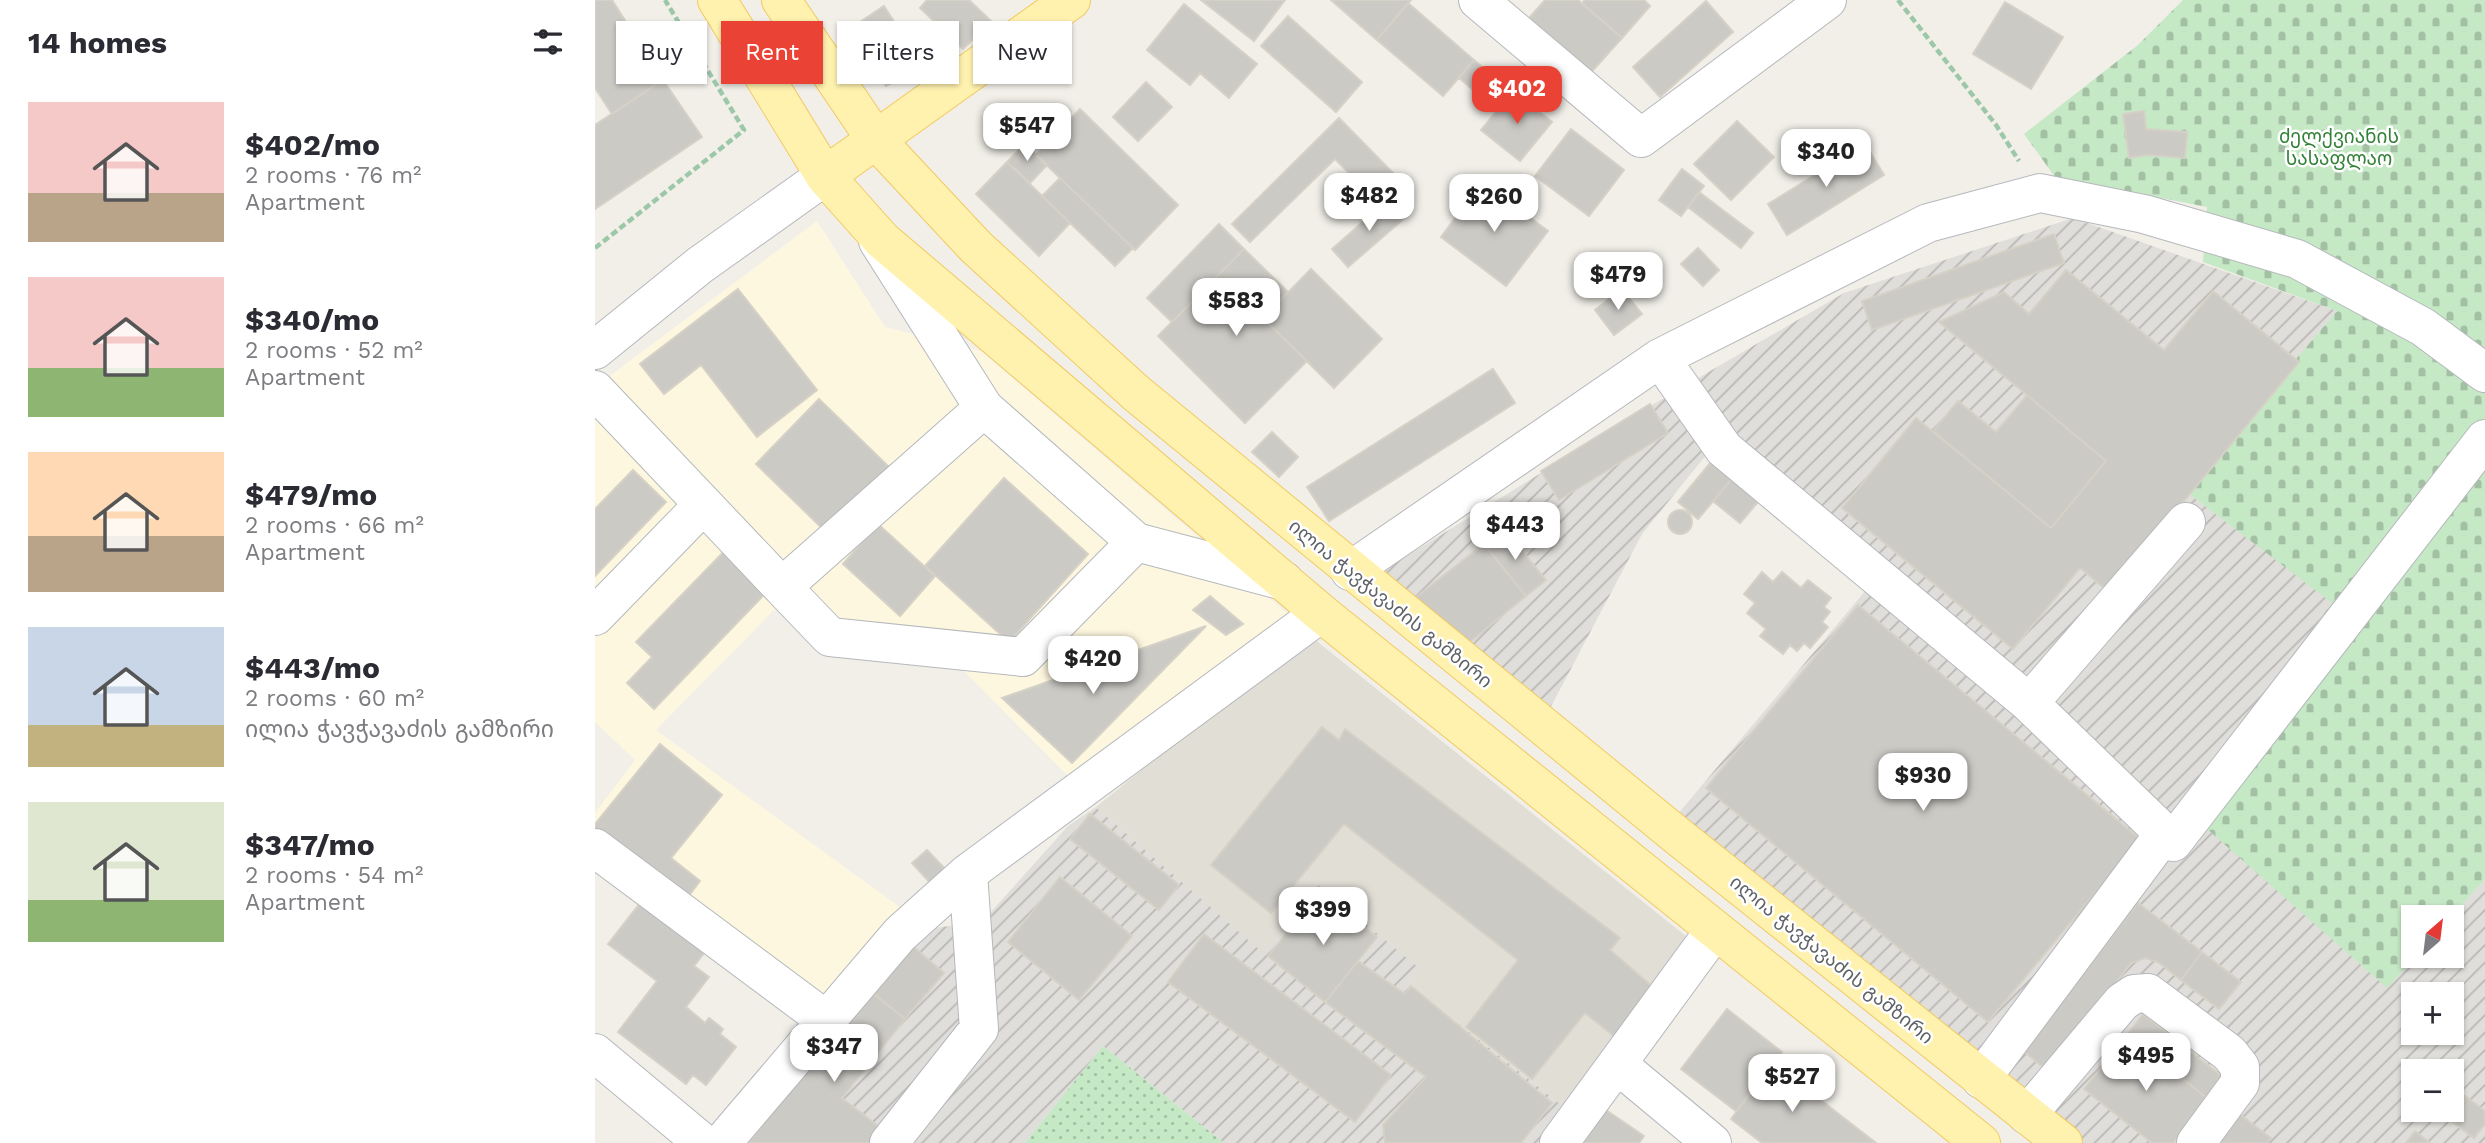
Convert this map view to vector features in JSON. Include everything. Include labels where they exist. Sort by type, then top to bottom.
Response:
[{"type":"main road","points":[[717,0],[825,176],[866,225],[1321,613],[1982,1143]]},
{"type":"main road","name":"ილია ჭავჭავაძის გამზირი","points":[[781,0],[876,140],[976,247],[1136,393],[1350,571],[2063,1143]]},
{"type":"main road","points":[[825,176],[1071,0]]},
{"type":"street","points":[[1478,0],[1641,138],[1826,0]]},
{"type":"street","points":[[595,350],[701,265],[825,176]]},
{"type":"street","points":[[1350,571],[1660,358],[1928,223],[2040,193],[2144,214],[2297,259],[2423,327],[2485,373]]},
{"type":"street","points":[[866,225],[985,408],[1136,542],[1284,581]]},
{"type":"street","points":[[1660,358],[1724,449],[2029,703],[2173,842],[2485,439]]},
{"type":"street","points":[[595,390],[830,637],[1023,657],[1136,542]]},
{"type":"street","points":[[782,587],[985,408]]},
{"type":"street","points":[[595,616],[703,505]]},
{"type":"street","points":[[2029,703],[2186,522]]},
{"type":"street","points":[[722,1143],[899,934],[968,873],[1321,613]]},
{"type":"street","points":[[1981,1079],[2164,834]]},
{"type":"street","points":[[595,848],[826,1020]]},
{"type":"street","points":[[889,1143],[979,1029],[968,873]]},
{"type":"street","points":[[1559,1143],[1715,930]]},
{"type":"street","points":[[2027,1115],[2122,1002],[2134,994],[2148,993],[2229,1053],[2240,1066],[2240,1083],[2196,1143]]},
{"type":"street","points":[[595,1052],[703,1143]]},
{"type":"street","points":[[1617,1064],[1712,1143]]},
{"type":"path","points":[[595,247],[744,130],[665,0]]},
{"type":"path","points":[[1898,0],[1996,125],[2040,193]]},
{"type":"shaded area","points":[[2073,218],[2337,311],[2184,490],[2333,603],[2181,805],[2387,987],[2405,968],[2464,968],[2464,905],[2462,905],[2485,879],[2485,1143],[2079,1143],[1672,821],[1866,590],[1707,454],[1642,534],[1546,716],[1371,578],[1640,412],[1844,293]]},
{"type":"shaded area","points":[[817,221],[885,327],[981,351],[1289,615],[1075,783],[957,664],[776,608],[656,730],[908,913],[821,1011],[595,840],[595,813],[635,760],[595,722],[595,387]]},
{"type":"shaded area","points":[[1309,635],[1692,941],[1568,1110],[1410,985],[1420,969],[1319,885],[1263,953],[1096,807]]},
{"type":"shaded area","points":[[1096,807],[1263,952],[1319,885],[1421,969],[1410,985],[1568,1110],[1547,1143],[1224,1143],[1103,1046],[1025,1143],[739,1143],[909,931],[982,922],[1068,826]]},
{"type":"green space","name":"ძელქვიანის სასაფლაო","points":[[2183,0],[2485,0],[2485,879],[2462,905],[2401,905],[2401,968],[2405,968],[2387,988],[2180,805],[2332,603],[2184,490],[2337,311],[2203,262],[2207,207],[2055,177],[2024,134],[2138,45]]},
{"type":"green space","points":[[1103,1046],[1224,1143],[1025,1143]]},
{"type":"building","points":[[595,0],[612,0],[625,21],[616,21],[616,84],[657,84],[612,114],[595,88]]},
{"type":"building","points":[[927,0],[969,0],[991,21],[973,21],[973,39],[963,49],[959,45],[959,21],[934,21],[920,8]]},
{"type":"building","points":[[1201,0],[1285,0],[1254,41]]},
{"type":"building","points":[[1331,0],[1411,0],[1377,40]]},
{"type":"building","points":[[1545,0],[1578,0],[1622,38],[1585,79],[1523,25]]},
{"type":"building","points":[[1585,0],[1644,0],[1650,6],[1622,38],[1582,3]]},
{"type":"building","points":[[1706,1],[1733,32],[1660,97],[1633,67]]},
{"type":"building","points":[[2005,2],[2063,37],[2031,89],[1973,54]]},
{"type":"building","points":[[1408,3],[1474,60],[1443,96],[1377,40]]},
{"type":"building","points":[[1184,4],[1257,64],[1229,98],[1200,73],[1190,85],[1147,50]]},
{"type":"building","points":[[884,6],[894,21],[862,21]]},
{"type":"building","points":[[1288,16],[1362,82],[1336,112],[1261,46]]},
{"type":"building","points":[[1474,60],[1493,76],[1478,94],[1459,78]]},
{"type":"building","points":[[1146,82],[1172,107],[1138,141],[1113,117]]},
{"type":"building","points":[[657,84],[666,84],[702,137],[595,209],[595,125]]},
{"type":"building","points":[[1513,91],[1552,122],[1520,161],[1481,130]]},
{"type":"building","points":[[1080,109],[1178,205],[1135,250],[1036,155]]},
{"type":"building","points":[[2144,111],[2146,129],[2187,132],[2185,158],[2147,155],[2129,158],[2123,114]]},
{"type":"building","points":[[1339,118],[1396,176],[1374,198],[1335,159],[1250,242],[1232,224]]},
{"type":"building","points":[[1737,121],[1774,157],[1731,200],[1694,164]]},
{"type":"building","points":[[1571,129],[1624,170],[1589,216],[1535,176]]},
{"type":"building","points":[[1025,144],[1047,165],[1030,183],[1007,162]]},
{"type":"building","points":[[1865,144],[1884,175],[1787,235],[1768,204]]},
{"type":"building","points":[[1007,162],[1070,223],[1039,256],[976,194]]},
{"type":"building","points":[[1682,169],[1704,186],[1681,216],[1659,200]]},
{"type":"building","points":[[1060,178],[1133,248],[1115,266],[1042,196]]},
{"type":"building","points":[[1482,182],[1548,231],[1506,286],[1441,237]]},
{"type":"building","points":[[1699,192],[1753,233],[1741,248],[1688,207]]},
{"type":"building","points":[[1390,198],[1406,217],[1348,267],[1332,249]]},
{"type":"building","points":[[1219,224],[1244,249],[1172,322],[1147,298]]},
{"type":"building","points":[[2054,234],[2064,263],[1872,330],[1862,301]]},
{"type":"building","points":[[1698,248],[1719,270],[1703,286],[1681,264]]},
{"type":"building","points":[[1244,249],[1288,292],[1263,318],[1307,361],[1245,423],[1158,336]]},
{"type":"building","points":[[1311,269],[1382,339],[1334,388],[1263,318]]},
{"type":"building","points":[[2066,270],[2164,350],[2213,291],[2299,362],[2109,592],[2080,568],[2013,649],[1842,508],[1916,418],[2051,528],[2106,461],[1939,322],[2004,292],[2029,314]]},
{"type":"building","points":[[738,289],[817,390],[757,437],[701,365],[664,394],[640,364]]},
{"type":"building","points":[[1622,289],[1642,314],[1614,335],[1595,310]]},
{"type":"building","points":[[1493,369],[1515,403],[1329,521],[1307,487]]},
{"type":"building","points":[[2027,395],[2106,461],[2051,528],[1933,431],[1958,401],[1996,432]]},
{"type":"building","points":[[819,399],[889,467],[826,532],[756,464]]},
{"type":"building","points":[[1650,404],[1668,433],[1559,500],[1541,471]]},
{"type":"building","points":[[1272,432],[1298,457],[1279,477],[1252,452]]},
{"type":"building","points":[[1711,462],[1732,479],[1698,519],[1678,502]]},
{"type":"building","points":[[633,470],[666,502],[595,576],[595,509]]},
{"type":"building","points":[[1004,478],[1088,554],[1009,642],[925,566]]},
{"type":"building","points":[[1732,479],[1758,502],[1740,523],[1713,501]]},
{"type":"building","points":[[1680,510],[1688,514],[1692,522],[1688,530],[1680,534],[1672,530],[1668,522],[1672,514]]},
{"type":"building","points":[[878,524],[935,576],[900,616],[843,564]]},
{"type":"building","points":[[1503,528],[1546,580],[1526,596],[1484,544]]},
{"type":"building","points":[[741,534],[783,575],[654,709],[627,683],[652,657],[636,642]]},
{"type":"building","points":[[1484,544],[1526,596],[1464,647],[1416,597]]},
{"type":"building","points":[[1762,572],[1773,582],[1782,572],[1801,588],[1808,580],[1831,598],[1824,607],[1830,612],[1822,622],[1828,627],[1810,648],[1804,643],[1797,651],[1790,645],[1783,654],[1760,636],[1766,629],[1747,613],[1755,603],[1744,594]]},
{"type":"building","points":[[1210,596],[1243,624],[1226,635],[1193,610]]},
{"type":"building","points":[[1858,605],[2140,839],[1988,1022],[1706,788]]},
{"type":"building","points":[[1206,626],[1072,763],[1002,698]]},
{"type":"building","points":[[1322,727],[1339,740],[1345,729],[1620,938],[1610,950],[1654,988],[1615,1037],[1585,1013],[1532,1079],[1466,1027],[1518,960],[1344,824],[1271,913],[1211,865]]},
{"type":"building","points":[[660,744],[722,795],[671,858],[700,881],[684,902],[595,830],[595,824]]},
{"type":"building","points":[[1090,814],[1179,885],[1159,910],[1070,839]]},
{"type":"building","points":[[927,850],[949,873],[934,887],[912,863]]},
{"type":"building","points":[[1060,877],[1132,936],[1079,1000],[1008,942]]},
{"type":"building","points":[[1320,892],[1377,937],[1325,1002],[1268,956]]},
{"type":"building","points":[[641,902],[705,952],[694,966],[709,977],[686,1007],[705,1023],[709,1018],[723,1029],[720,1034],[736,1047],[706,1085],[693,1075],[686,1084],[618,1032],[657,981],[608,944]]},
{"type":"building","points":[[2138,903],[2202,952],[2181,980],[2158,962],[2145,958],[2131,963],[2048,1071],[2023,1051]]},
{"type":"building","points":[[1204,934],[1391,1075],[1355,1122],[1168,982]]},
{"type":"building","points":[[906,940],[944,973],[905,1019],[873,993]]},
{"type":"building","points":[[2202,952],[2241,982],[2219,1009],[2181,980]]},
{"type":"building","points":[[1358,961],[1405,994],[1411,986],[1552,1103],[1521,1143],[1385,1143],[1383,1125],[1426,1077],[1325,1002]]},
{"type":"building","points":[[870,991],[905,1019],[842,1098],[883,1130],[873,1143],[748,1143]]},
{"type":"building","points":[[1727,1009],[1782,1052],[1736,1111],[1681,1069]]},
{"type":"building","points":[[2143,1014],[2224,1078],[2208,1099],[2127,1035]]},
{"type":"building","points":[[2127,1035],[2208,1099],[2173,1143],[2152,1143],[2084,1089]]},
{"type":"building","points":[[1773,1063],[1876,1143],[1762,1143],[1731,1119]]},
{"type":"building","points":[[2464,1095],[2485,1111],[2485,1124],[2474,1138],[2452,1122],[2464,1122]]},
{"type":"building","points":[[1603,1108],[1644,1136],[1639,1143],[1579,1143]]},
{"type":"building","points":[[2238,1113],[2271,1138],[2267,1143],[2214,1143]]},
{"type":"building","points":[[2415,1131],[2430,1143],[2406,1143]]}]
